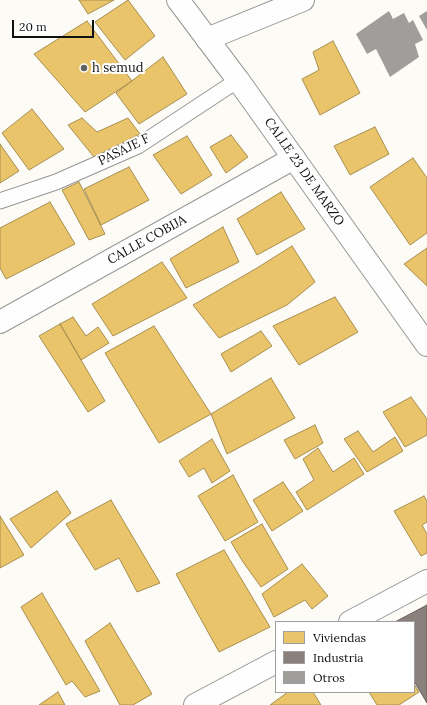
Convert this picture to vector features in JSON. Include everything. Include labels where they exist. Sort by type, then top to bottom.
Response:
[{"type":"street","name":"CALLE 23 DE MARZO","points":[[178,0],[238,80],[427,345]]},
{"type":"street","points":[[207,39],[302,0]]},
{"type":"street","name":"CALLE COBIJA","points":[[0,322],[294,158]]},
{"type":"street","points":[[352,621],[427,581]]},
{"type":"street","points":[[195,705],[275,663]]},
{"type":"lane","name":"PASAJE F","points":[[0,201],[56,182],[138,146],[238,80]]},
{"type":"building: Viviendas","points":[[79,0],[114,0],[88,14]]},
{"type":"building: Viviendas","points":[[128,0],[155,36],[125,60],[95,22]]},
{"type":"building: Viviendas","name":"h semud","points":[[87,21],[132,81],[85,112],[34,54]]},
{"type":"building: Viviendas","points":[[333,41],[360,93],[320,115],[302,79],[319,70],[313,52]]},
{"type":"building: Viviendas","points":[[163,57],[187,94],[139,124],[116,93]]},
{"type":"building: Viviendas","points":[[32,109],[64,149],[29,170],[2,133]]},
{"type":"building: Viviendas","points":[[82,118],[97,132],[128,118],[140,134],[94,157],[68,125]]},
{"type":"building: Viviendas","points":[[375,127],[389,154],[350,175],[334,146]]},
{"type":"building: Viviendas","points":[[231,135],[248,157],[226,173],[210,147]]},
{"type":"building: Viviendas","points":[[187,136],[212,175],[181,194],[153,155]]},
{"type":"building: Viviendas","points":[[0,144],[19,171],[0,183]]},
{"type":"building: Viviendas","points":[[413,158],[427,178],[427,233],[410,245],[370,187]]},
{"type":"building: Viviendas","points":[[129,167],[149,200],[101,225],[84,189]]},
{"type":"building: Viviendas","points":[[79,182],[105,234],[89,240],[62,190]]},
{"type":"building: Viviendas","points":[[281,192],[305,229],[257,255],[237,219]]},
{"type":"building: Viviendas","points":[[50,202],[75,244],[6,279],[0,268],[0,228]]},
{"type":"building: Viviendas","points":[[223,227],[239,262],[186,288],[170,259]]},
{"type":"building: Viviendas","points":[[292,246],[315,282],[287,305],[219,338],[193,305]]},
{"type":"building: Viviendas","points":[[427,248],[427,286],[404,264]]},
{"type":"building: Viviendas","points":[[162,262],[187,298],[113,336],[92,304]]},
{"type":"building: Viviendas","points":[[335,297],[358,332],[299,365],[273,326]]},
{"type":"building: Viviendas","points":[[73,317],[86,336],[98,327],[109,343],[81,360],[60,324]]},
{"type":"building: Viviendas","points":[[60,324],[105,401],[88,412],[39,336]]},
{"type":"building: Viviendas","points":[[154,326],[211,414],[159,443],[105,353]]},
{"type":"building: Viviendas","points":[[261,331],[272,346],[231,372],[221,354]]},
{"type":"building: Viviendas","points":[[271,378],[295,418],[227,454],[211,414]]},
{"type":"building: Viviendas","points":[[411,397],[427,419],[427,435],[405,447],[383,412]]},
{"type":"building: Viviendas","points":[[315,425],[323,443],[295,459],[284,440]]},
{"type":"building: Viviendas","points":[[358,431],[373,452],[395,437],[403,451],[367,472],[344,439]]},
{"type":"building: Viviendas","points":[[212,439],[230,471],[212,483],[204,468],[189,477],[179,461]]},
{"type":"building: Viviendas","points":[[318,448],[333,472],[354,458],[364,474],[307,510],[296,492],[314,480],[303,459]]},
{"type":"building: Viviendas","points":[[233,475],[258,522],[225,541],[198,496]]},
{"type":"building: Viviendas","points":[[283,482],[303,511],[272,531],[253,500]]},
{"type":"building: Viviendas","points":[[57,491],[71,513],[31,548],[10,519]]},
{"type":"building: Viviendas","points":[[424,496],[427,501],[427,522],[422,525],[427,534],[427,553],[421,556],[394,511]]},
{"type":"building: Viviendas","points":[[111,500],[160,583],[137,592],[119,558],[95,570],[66,524]]},
{"type":"building: Viviendas","points":[[0,516],[24,555],[0,568]]},
{"type":"building: Viviendas","points":[[262,524],[288,569],[261,587],[231,542]]},
{"type":"building: Viviendas","points":[[224,550],[270,627],[219,652],[176,574]]},
{"type":"building: Viviendas","points":[[302,564],[328,596],[312,609],[305,600],[274,617],[262,594]]},
{"type":"building: Viviendas","points":[[42,593],[100,691],[85,697],[72,681],[66,685],[21,607]]},
{"type":"building: Viviendas","points":[[110,623],[152,694],[133,705],[120,705],[85,641]]},
{"type":"building: Viviendas","points":[[415,686],[419,692],[399,705],[377,705],[370,693],[415,693]]},
{"type":"building: Viviendas","points":[[58,692],[65,705],[39,705]]},
{"type":"building: Viviendas","points":[[287,693],[314,693],[321,705],[270,705]]},
{"type":"building: Industria","points":[[427,605],[427,703],[415,683],[415,621],[397,621]]},
{"type":"building: Otros","points":[[389,11],[393,19],[404,13],[409,23],[413,20],[423,40],[415,44],[419,57],[390,77],[376,49],[367,54],[356,34]]},
{"type":"building: Otros","points":[[427,11],[427,30],[419,16]]},
{"type":"place","name":"h semud","points":[[84,68]]}]
